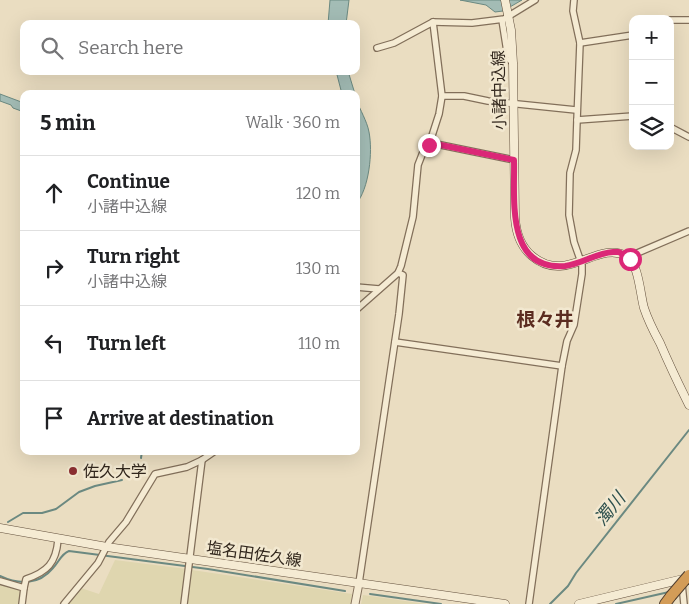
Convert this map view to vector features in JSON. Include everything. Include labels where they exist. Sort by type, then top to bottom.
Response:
[{"type":"highway","points":[[668,600],[686,577]]},
{"type":"main road","name":"小諸中込線","points":[[505,0],[512,63],[516,223],[522,244],[530,254],[543,263],[563,266],[581,262],[607,252],[619,252],[628,256]]},
{"type":"main road","points":[[628,256],[635,267],[647,316],[689,405]]},
{"type":"main road","name":"塩名田佐久線","points":[[0,528],[104,552],[189,565],[359,582],[505,604]]},
{"type":"main road","points":[[580,604],[686,577]]},
{"type":"street","points":[[377,48],[394,43],[433,22],[472,23],[506,18],[535,0]]},
{"type":"street","points":[[529,604],[562,366],[567,340],[574,325],[582,274],[581,262],[574,242],[569,215],[570,173],[576,150],[580,43],[573,12],[574,0]]},
{"type":"street","points":[[674,20],[689,20]]},
{"type":"street","points":[[360,306],[398,273],[410,237],[418,165],[424,150],[429,145],[439,114],[442,96],[433,22]]},
{"type":"street","points":[[580,43],[629,36]]},
{"type":"street","points":[[442,96],[464,96],[513,104],[576,110]]},
{"type":"street","points":[[576,120],[629,116]]},
{"type":"street","points":[[674,130],[689,137]]},
{"type":"street","points":[[429,145],[436,144],[514,160]]},
{"type":"street","points":[[628,256],[689,231]]},
{"type":"street","points":[[356,604],[395,342],[403,275],[398,273]]},
{"type":"street","points":[[360,286],[379,288]]},
{"type":"street","points":[[395,342],[562,366]]},
{"type":"street","points":[[64,604],[126,522],[155,474],[187,467],[209,455]]},
{"type":"street","points":[[184,604],[202,460]]},
{"type":"street","points":[[22,604],[24,585],[52,561],[57,550],[58,540]]},
{"type":"street","points":[[684,604],[686,577]]},
{"type":"street","points":[[0,581],[24,585]]},
{"type":"shaded area","points":[[115,560],[187,569],[182,604],[68,604],[81,588],[99,594]]},
{"type":"shaded area","points":[[192,570],[352,594],[351,604],[186,604]]},
{"type":"shaded area","points":[[0,582],[19,590],[21,593],[19,604],[0,604]]},
{"type":"shaded area","points":[[363,595],[426,604],[361,604]]},
{"type":"water","points":[[330,0],[349,0],[346,20],[328,20]]},
{"type":"water","points":[[460,0],[522,0],[503,11],[495,12],[486,5]]},
{"type":"water","points":[[337,75],[349,75],[354,90],[341,90]]},
{"type":"water","points":[[0,94],[20,102],[20,111],[13,108],[11,105],[0,101]]},
{"type":"water","points":[[360,108],[368,128],[370,140],[369,170],[360,197]]},
{"type":"waterway","name":"濁川","points":[[550,604],[568,586],[576,573],[689,430]]},
{"type":"waterway","points":[[8,522],[23,513],[42,513],[56,509],[79,492],[122,480]]},
{"type":"waterway","points":[[0,576],[21,582],[41,578],[69,551],[208,569],[345,591]]},
{"type":"waterway","points":[[616,604],[669,592]]},
{"type":"waterway","points":[[370,594],[441,604]]},
{"type":"place","name":"佐久大学","points":[[73,471]]},
{"type":"district","name":"根々井","points":[[545,319]]},
{"type":"route","points":[[429,145],[436,144],[514,160],[516,227],[520,240],[526,250],[543,263],[556,266],[570,265],[607,252],[619,252],[630,259]]}]
